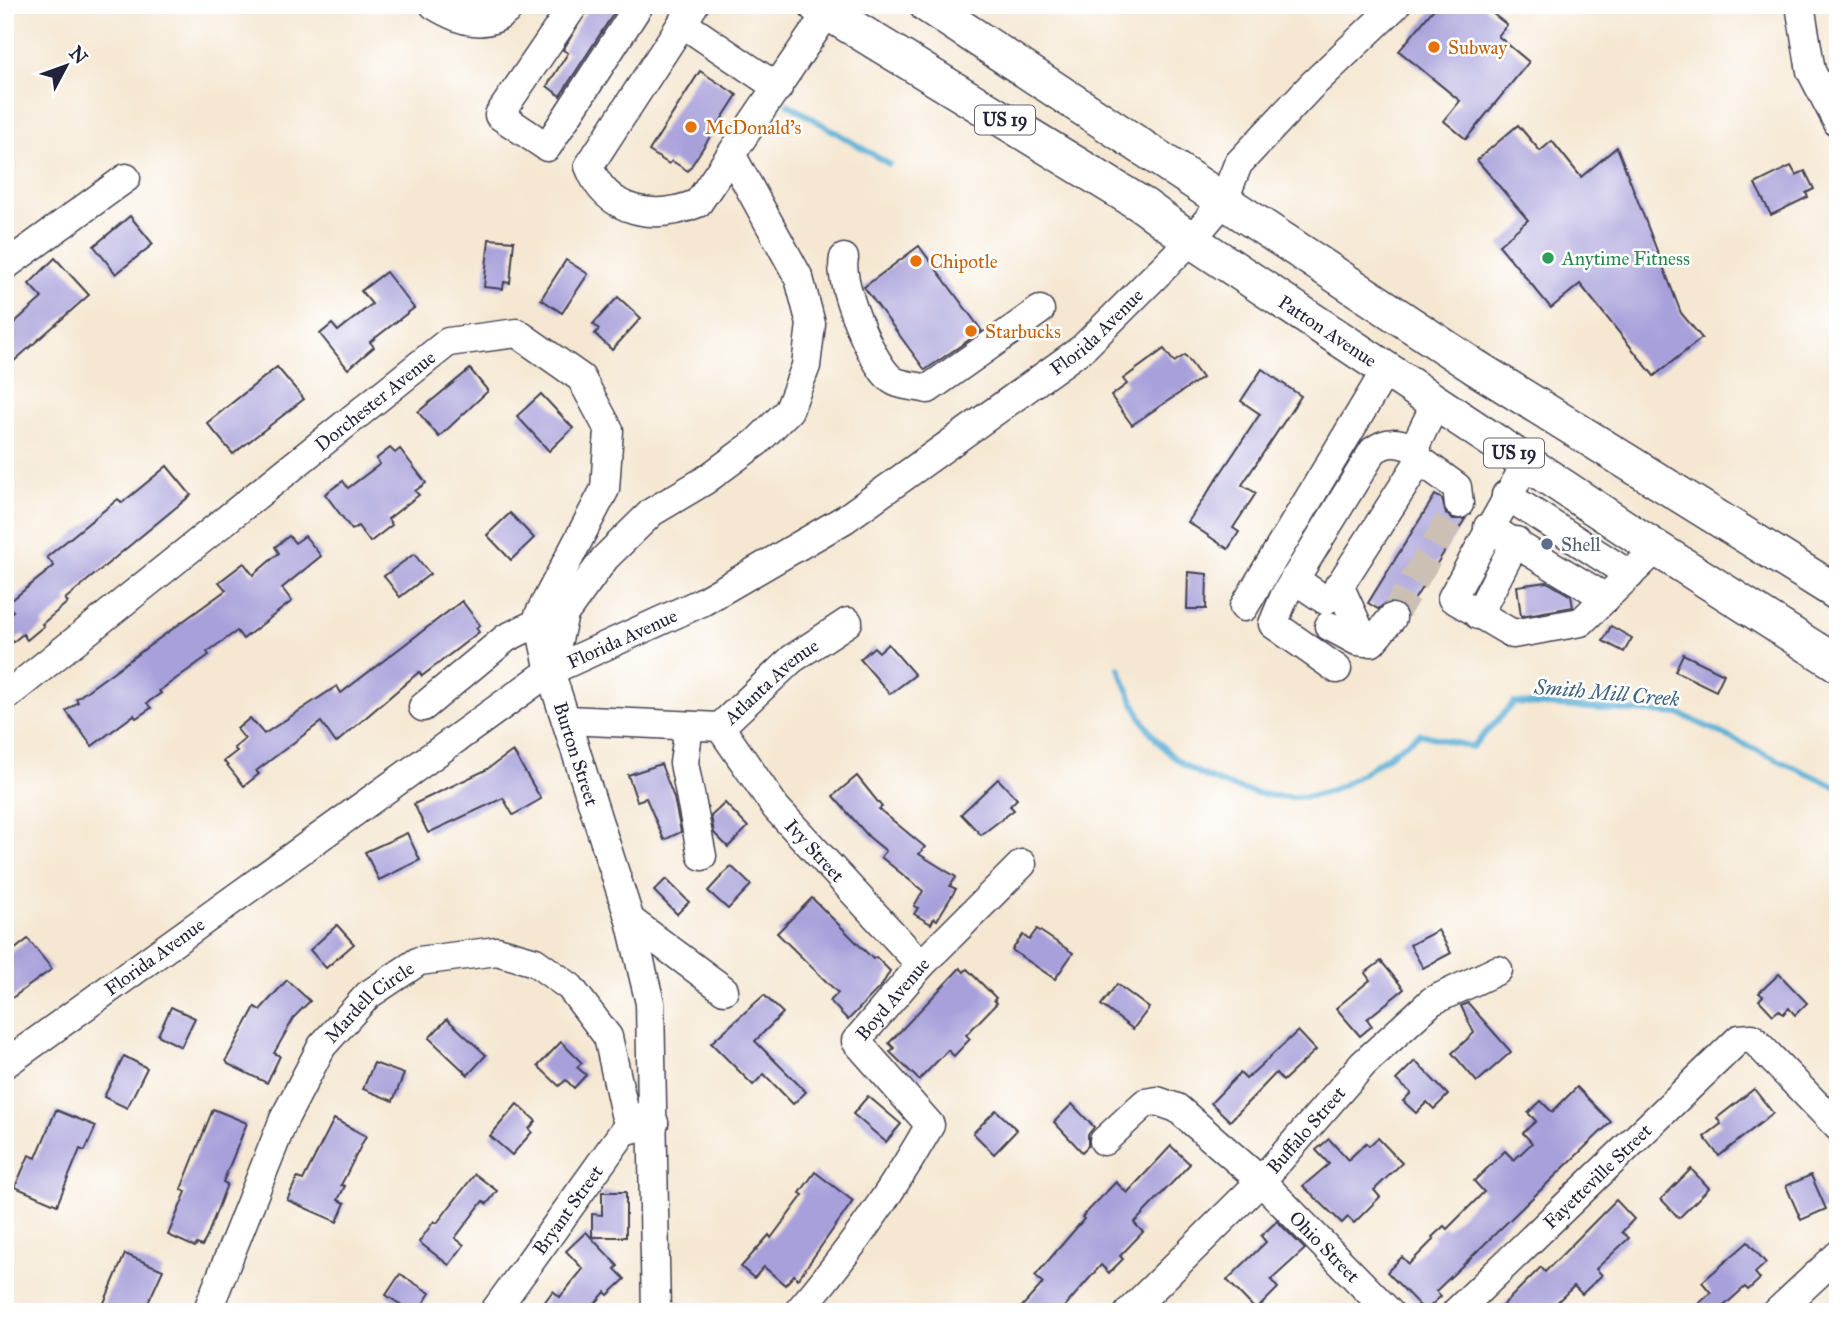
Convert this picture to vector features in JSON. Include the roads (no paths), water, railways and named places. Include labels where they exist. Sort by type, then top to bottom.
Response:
[{"type":"main road","name":"US 19","points":[[927,5],[1475,367],[1838,593]]},
{"type":"main road","name":"Patton Avenue","points":[[821,9],[1144,205],[1191,240],[1386,370],[1838,664]]},
{"type":"street","points":[[434,5],[452,16],[480,23],[493,20],[512,5]]},
{"type":"street","points":[[574,5],[499,115],[547,147],[639,5]]},
{"type":"street","name":"Florida Avenue","points":[[5,1064],[550,671],[702,601],[845,519],[1083,348],[1191,240],[1223,202],[1238,164],[1311,86],[1396,5]]},
{"type":"street","points":[[1800,5],[1811,71],[1838,123]]},
{"type":"street","points":[[778,88],[688,14],[589,166],[595,181],[609,197],[628,208],[652,214],[676,212],[698,203],[778,88],[821,9]]},
{"type":"street","points":[[550,671],[564,614],[605,558],[652,512],[704,481],[757,442],[789,410],[806,366],[811,324],[799,278],[733,156]]},
{"type":"street","points":[[5,266],[126,178]]},
{"type":"street","points":[[844,258],[841,270],[849,303],[881,366],[892,380],[928,389],[1040,310]]},
{"type":"street","name":"Dorchester Avenue","points":[[5,697],[448,342],[517,333],[581,379],[609,430],[604,489],[539,615],[540,622]]},
{"type":"street","points":[[1244,607],[1386,370]]},
{"type":"street","points":[[1289,587],[1325,600],[1332,596],[1417,454],[1436,403]]},
{"type":"street","points":[[1337,669],[1273,624],[1289,587],[1373,451],[1382,443],[1398,442],[1457,487],[1459,504]]},
{"type":"street","points":[[1527,461],[1452,598],[1513,634],[1581,622],[1657,548]]},
{"type":"street","points":[[1506,495],[1630,575]]},
{"type":"street","points":[[1596,553],[1612,519]]},
{"type":"street","points":[[1489,527],[1606,598]]},
{"type":"street","points":[[1478,615],[1516,541]]},
{"type":"street","points":[[1339,585],[1365,642]]},
{"type":"street","points":[[1289,587],[1321,621],[1357,641],[1372,642],[1392,618]]},
{"type":"street","points":[[424,706],[506,638],[540,622],[550,671]]},
{"type":"street","name":"Atlanta Avenue","points":[[567,720],[720,727],[792,659],[848,622]]},
{"type":"street","name":"Burton Street","points":[[550,671],[630,920],[650,1003],[656,1312]]},
{"type":"street","points":[[689,726],[684,763],[702,856]]},
{"type":"street","name":"Ivy Street","points":[[720,727],[776,808],[920,965]]},
{"type":"street","name":"Boyd Avenue","points":[[798,1312],[831,1274],[901,1176],[930,1125],[856,1041],[920,965],[1022,864]]},
{"type":"street","points":[[630,920],[724,990]]},
{"type":"street","name":"Mardell Circle","points":[[207,1312],[284,1119],[322,1046],[368,995],[419,961],[497,951],[535,962],[570,987],[608,1037],[625,1114],[654,1123]]},
{"type":"street","name":"Buffalo Street","points":[[1129,1312],[1261,1181],[1363,1063],[1432,1001],[1498,970]]},
{"type":"street","name":"Fayetteville Street","points":[[1456,1312],[1739,1039],[1752,1038],[1838,1127]]},
{"type":"street","name":"Ohio Street","points":[[1104,1141],[1145,1103],[1157,1101],[1177,1108],[1261,1181],[1389,1312]]},
{"type":"street","name":"Bryant Street","points":[[494,1312],[624,1131],[654,1123]]},
{"type":"street","points":[[1777,1312],[1838,1255]]},
{"type":"waterway","name":"Smith Mill Creek","points":[[788,104],[889,164]]},
{"type":"waterway","name":"Smith Mill Creek","points":[[1119,668],[1144,722],[1166,750],[1199,773],[1221,783],[1267,795],[1311,796],[1330,791],[1363,773],[1420,734],[1472,747],[1514,703],[1680,714],[1838,788]]},
{"type":"tunnel","points":[[1392,618],[1459,504]]},
{"type":"place","name":"Subway","points":[[1434,47]]},
{"type":"place","name":"McDonald's","points":[[691,127]]},
{"type":"place","name":"Anytime Fitness","points":[[1548,258]]},
{"type":"place","name":"Chipotle","points":[[916,261]]},
{"type":"place","name":"Starbucks","points":[[971,331]]},
{"type":"place","name":"Shell","points":[[1547,544]]}]
